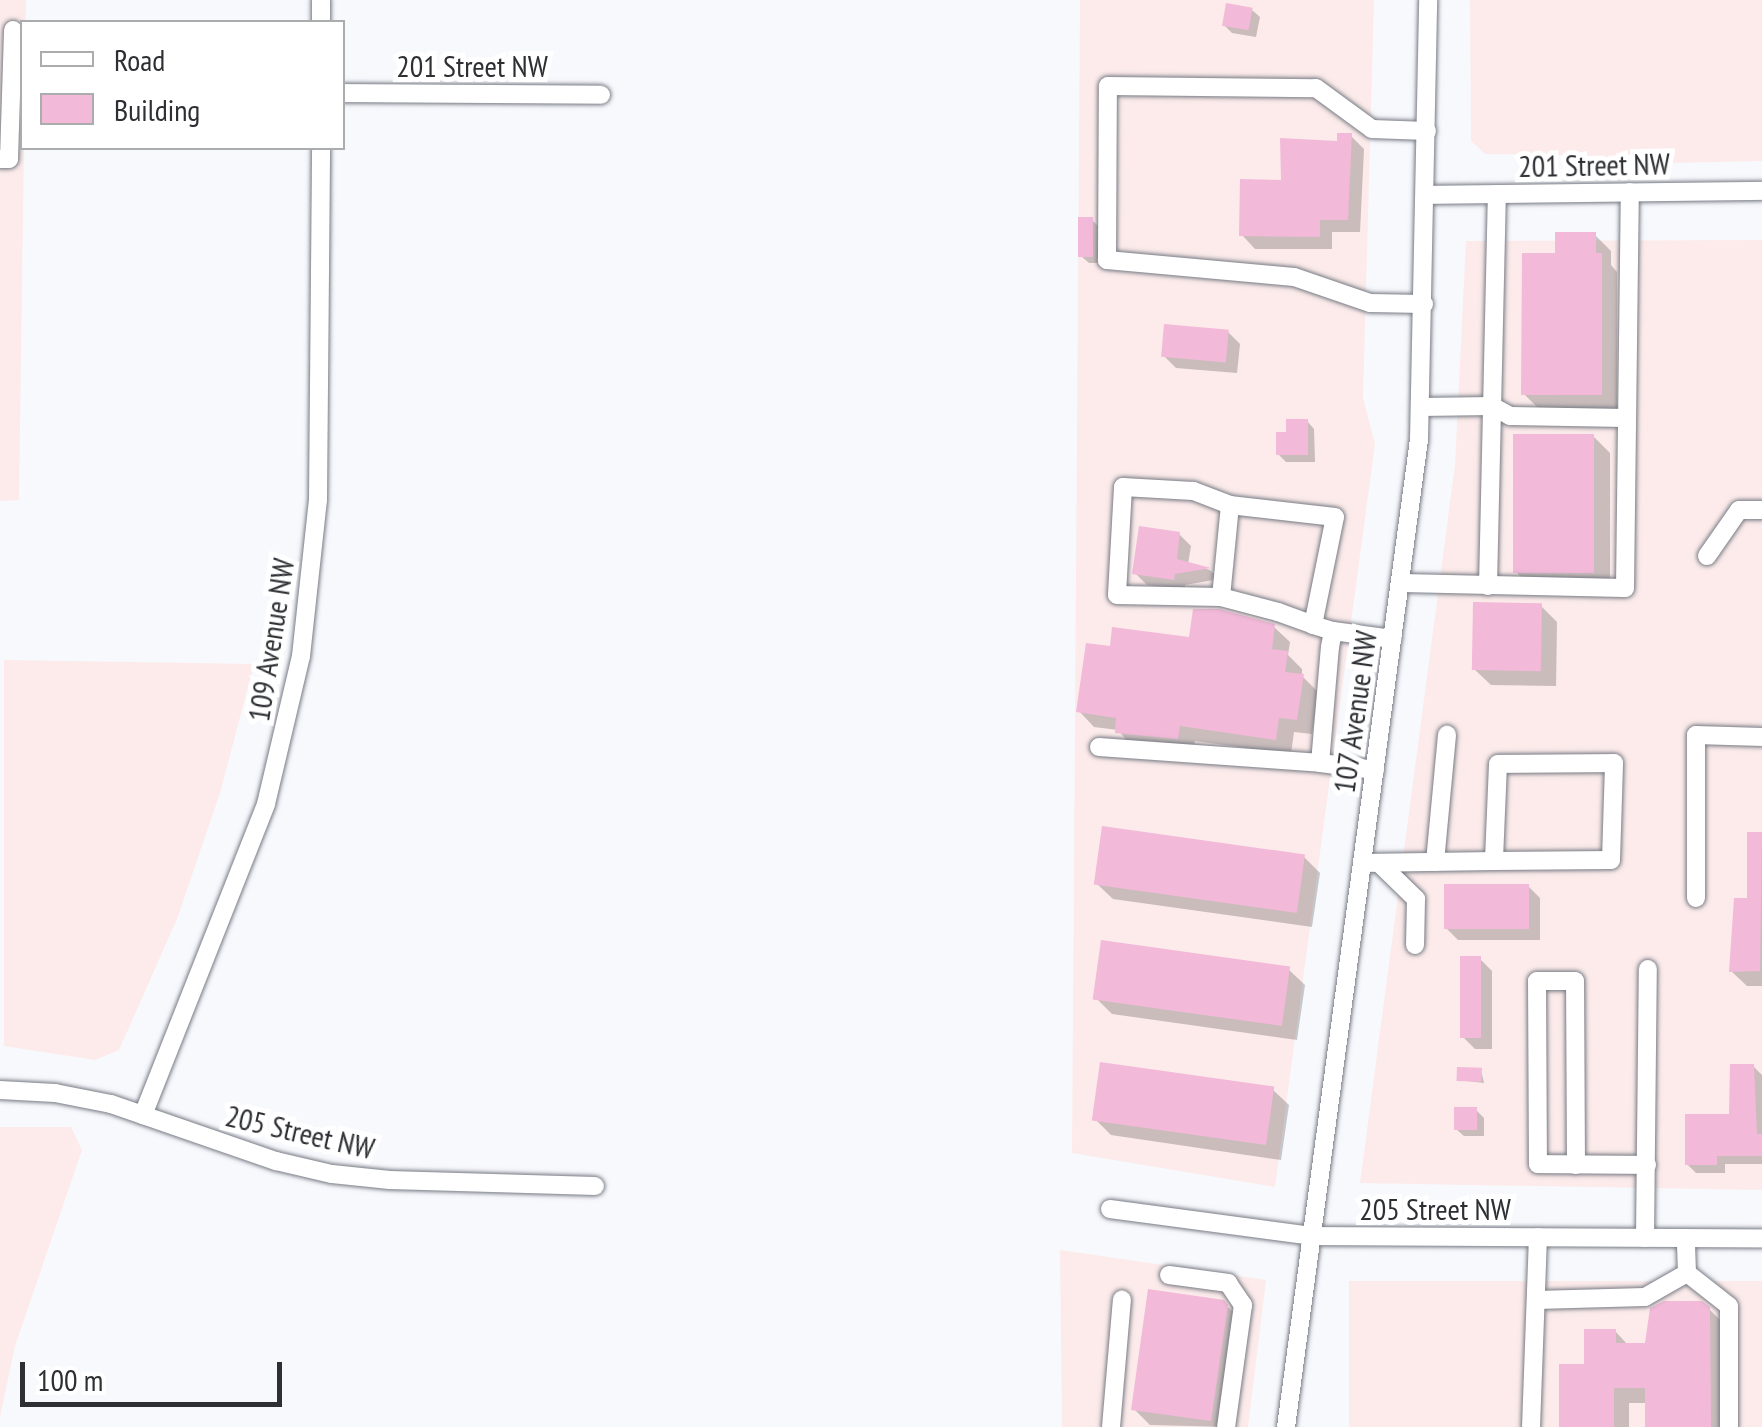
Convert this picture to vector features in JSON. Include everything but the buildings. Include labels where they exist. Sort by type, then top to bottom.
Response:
[{"type":"street","name":"107 Avenue NW","points":[[1286,1427],[1371,863],[1374,770],[1420,407],[1428,0]]},
{"type":"street","points":[[0,159],[10,159],[13,30]]},
{"type":"street","points":[[1424,304],[1370,303],[1294,277],[1107,260],[1108,86],[1316,88],[1372,129],[1427,131]]},
{"type":"street","name":"201 Street NW","points":[[345,93],[602,95]]},
{"type":"street","name":"109 Avenue NW","points":[[143,1115],[266,804],[300,656],[318,500],[320,150]]},
{"type":"street","name":"201 Street NW","points":[[1427,195],[1762,191]]},
{"type":"street","points":[[1400,582],[1624,588],[1630,192]]},
{"type":"street","points":[[1488,586],[1497,194]]},
{"type":"street","points":[[1420,407],[1492,406],[1510,416],[1626,418]]},
{"type":"street","points":[[1313,625],[1335,517],[1230,505],[1193,491],[1123,488],[1117,595],[1220,597],[1313,625],[1333,631],[1392,640]]},
{"type":"street","points":[[1220,597],[1230,505]]},
{"type":"street","points":[[1707,556],[1739,510],[1762,510]]},
{"type":"street","points":[[1320,763],[1333,631]]},
{"type":"street","points":[[1436,862],[1447,735]]},
{"type":"street","points":[[1696,898],[1696,735],[1762,737]]},
{"type":"street","points":[[1098,747],[1374,770]]},
{"type":"street","points":[[1371,863],[1611,860],[1614,763],[1498,764],[1494,861]]},
{"type":"street","points":[[1371,863],[1416,899],[1415,945]]},
{"type":"street","points":[[1645,1238],[1648,970]]},
{"type":"street","points":[[1576,1165],[1574,981],[1537,982],[1538,1164],[1576,1165],[1647,1166]]},
{"type":"street","name":"205 Street NW","points":[[0,1090],[54,1092],[143,1115],[276,1161],[332,1174],[390,1180],[595,1186]]},
{"type":"street","name":"205 Street NW","points":[[1110,1209],[1312,1236],[1762,1238]]},
{"type":"street","points":[[1532,1427],[1538,1237]]},
{"type":"street","points":[[1686,1238],[1687,1272],[1729,1306],[1728,1427]]},
{"type":"street","points":[[1536,1300],[1645,1297],[1687,1272]]},
{"type":"street","points":[[1169,1274],[1228,1283],[1243,1305],[1226,1427]]},
{"type":"street","points":[[1111,1427],[1122,1299]]},
{"type":"shaded area","points":[[0,0],[26,0],[26,20],[20,20],[20,150],[24,150],[19,500],[0,501]]},
{"type":"shaded area","points":[[1080,0],[1374,0],[1363,398],[1375,444],[1275,1187],[1072,1153]]},
{"type":"shaded area","points":[[1470,0],[1762,0],[1762,161],[1572,165],[1572,155],[1485,154],[1471,141]]},
{"type":"shaded area","points":[[1762,240],[1762,1190],[1360,1183],[1455,465],[1466,241]]},
{"type":"shaded area","points":[[4,660],[254,664],[220,793],[177,919],[119,1050],[95,1060],[4,1046]]},
{"type":"shaded area","points":[[0,1127],[71,1127],[82,1150],[15,1346],[0,1417]]},
{"type":"shaded area","points":[[1060,1250],[1266,1280],[1248,1427],[1062,1427]]},
{"type":"shaded area","points":[[1349,1281],[1762,1281],[1762,1427],[1349,1427]]}]
